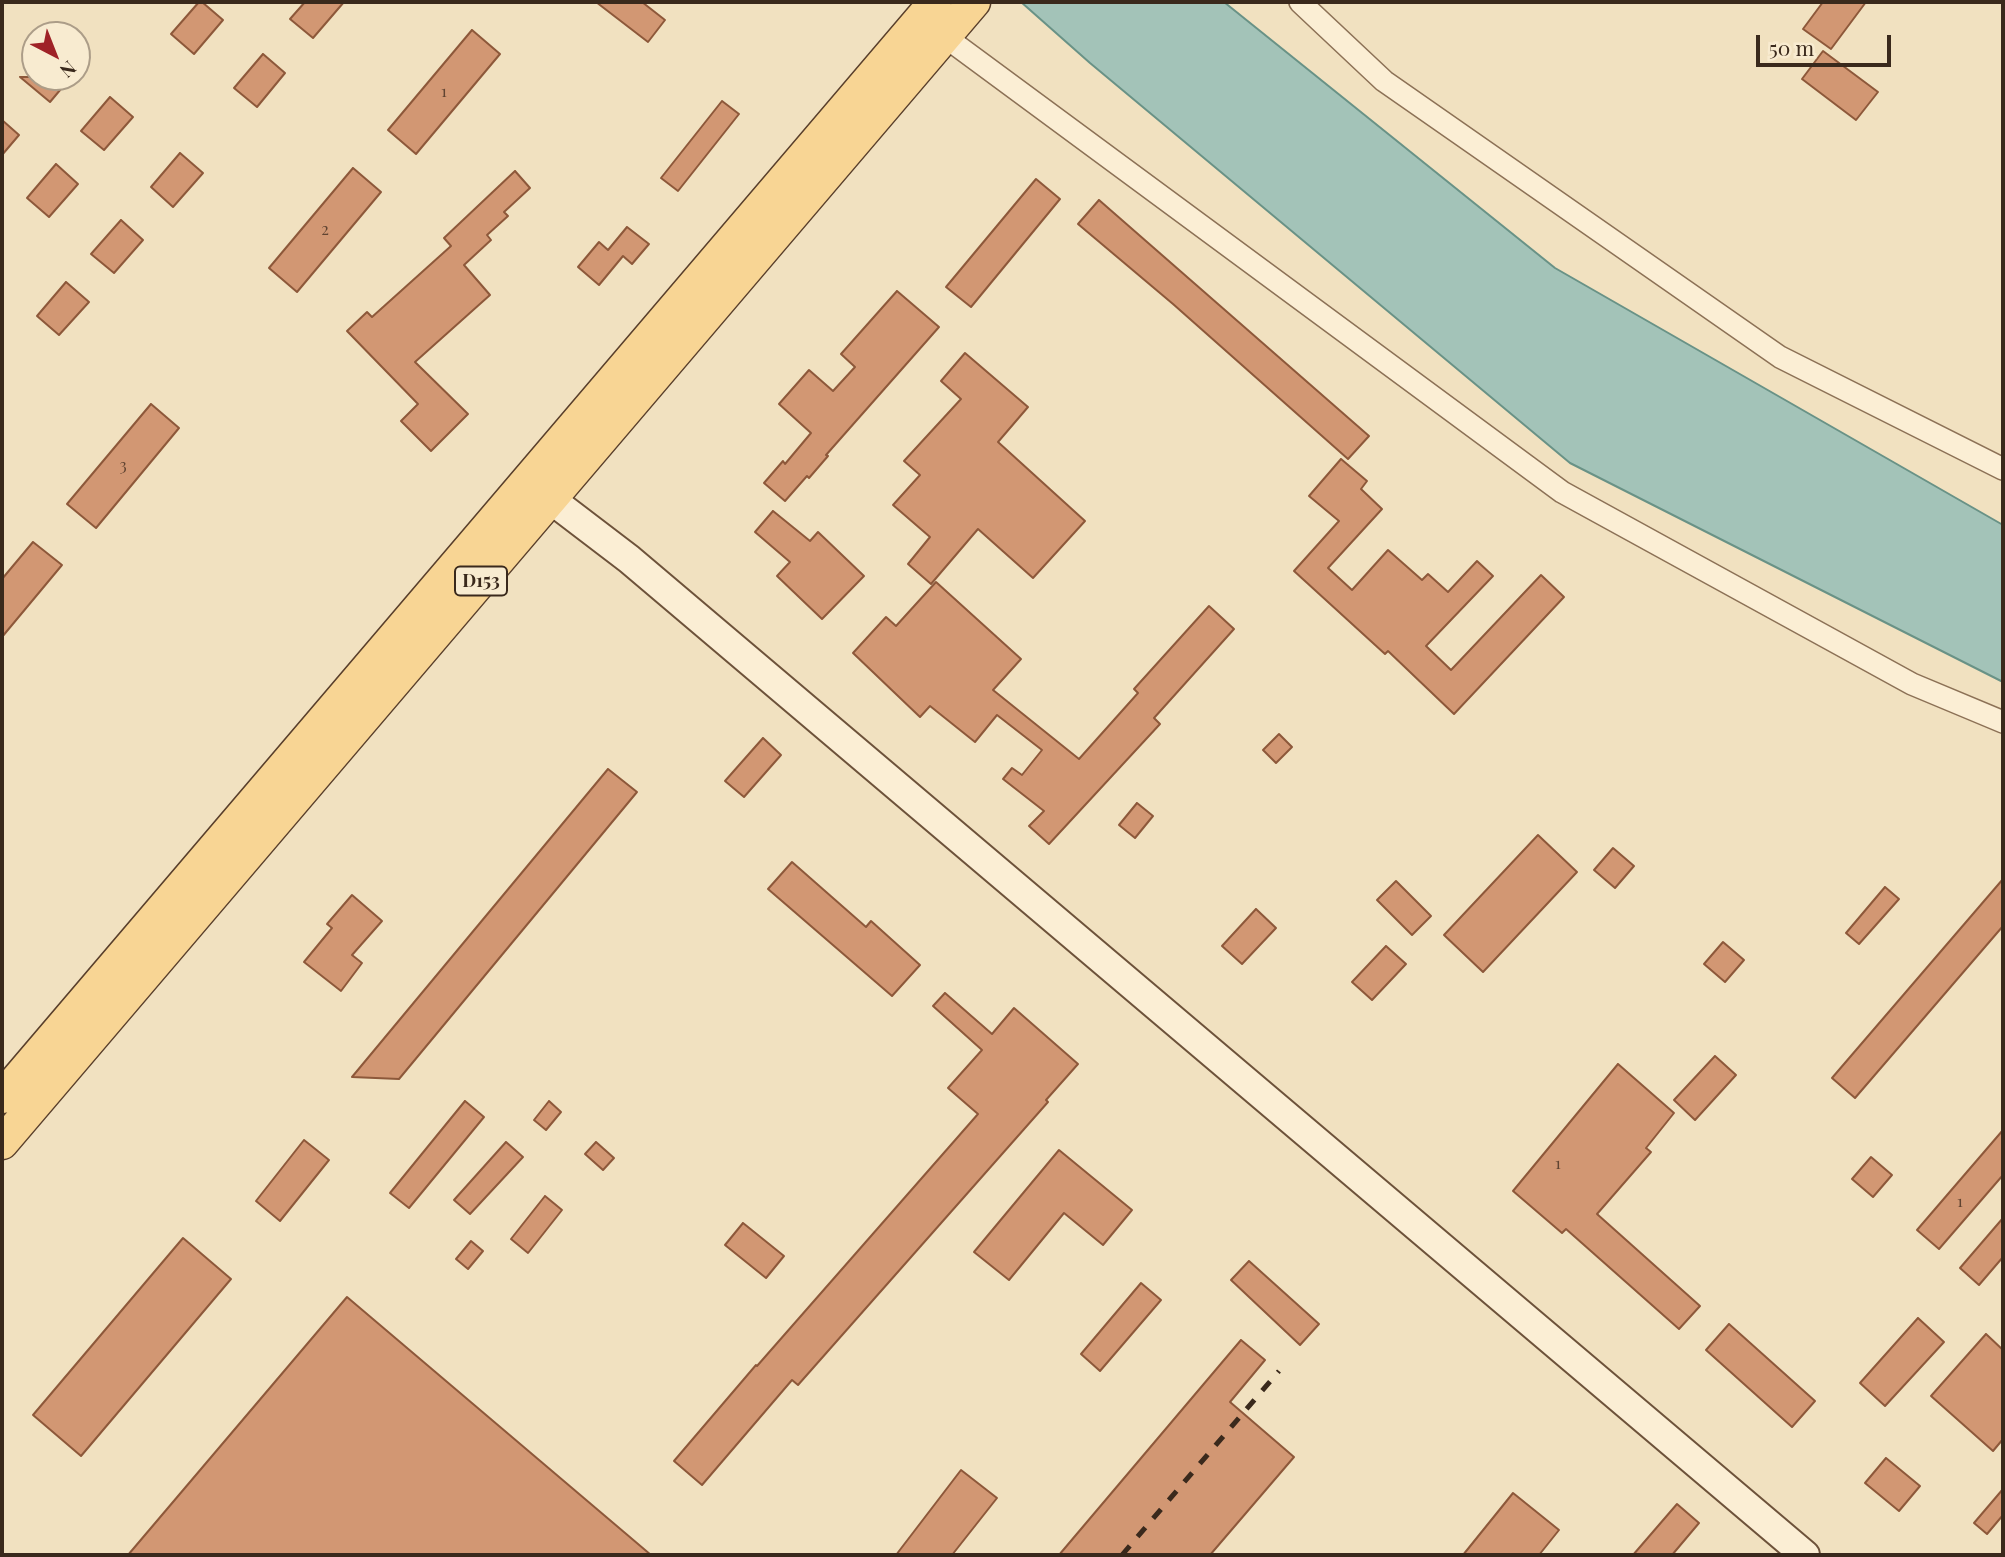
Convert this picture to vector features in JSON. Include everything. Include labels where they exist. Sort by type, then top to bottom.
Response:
[{"type":"main road","name":"D153","points":[[2,1143],[538,490],[944,11]]},
{"type":"main road","name":"D153","points":[[2,1097],[538,490]]},
{"type":"main road","points":[[538,490],[629,559],[1805,1555]]},
{"type":"street","points":[[1300,2],[1384,82],[1780,356],[2003,468]]},
{"type":"street","points":[[944,11],[1562,492],[1912,684],[2003,722]]},
{"type":"water","points":[[1021,2],[1224,2],[1555,268],[2003,525],[2003,682],[1570,463],[1090,63]]},
{"type":"building","points":[[199,2],[223,20],[194,54],[171,34]]},
{"type":"building","points":[[305,2],[344,2],[313,38],[290,19]]},
{"type":"building","points":[[596,2],[642,2],[665,20],[648,42]]},
{"type":"building","points":[[1823,2],[1866,2],[1831,49],[1803,29]]},
{"type":"building","points":[[472,30],[500,54],[416,154],[388,130]]},
{"type":"building","points":[[1823,51],[1878,92],[1856,120],[1802,79]]},
{"type":"building","points":[[263,54],[285,73],[257,107],[234,88]]},
{"type":"building","points":[[37,91],[59,91],[50,102]]},
{"type":"building","points":[[110,97],[133,117],[104,150],[81,131]]},
{"type":"building","points":[[722,101],[739,114],[678,191],[661,178]]},
{"type":"building","points":[[2,120],[19,135],[2,155]]},
{"type":"building","points":[[180,153],[203,173],[173,207],[151,187]]},
{"type":"building","points":[[56,164],[78,184],[49,217],[27,198]]},
{"type":"building","points":[[353,168],[381,192],[297,292],[269,268]]},
{"type":"building","points":[[515,171],[530,188],[504,212],[508,216],[487,235],[491,240],[464,265],[490,295],[415,362],[468,414],[431,451],[401,421],[418,404],[347,331],[367,312],[372,317],[451,246],[444,238]]},
{"type":"building","points":[[1036,179],[1060,199],[971,307],[946,287]]},
{"type":"building","points":[[1099,200],[1369,436],[1348,459],[1078,224]]},
{"type":"building","points":[[121,220],[143,240],[114,273],[91,254]]},
{"type":"building","points":[[627,227],[649,244],[632,264],[623,256],[599,285],[578,267],[599,242],[608,250]]},
{"type":"building","points":[[66,282],[89,302],[59,335],[37,316]]},
{"type":"building","points":[[897,291],[939,327],[826,455],[828,456],[809,478],[807,476],[785,501],[764,483],[783,461],[785,464],[811,433],[779,404],[809,370],[833,391],[855,367],[841,354]]},
{"type":"building","points":[[965,353],[1028,407],[998,442],[1085,521],[1033,578],[978,529],[931,584],[908,564],[930,537],[893,505],[920,475],[904,461],[961,399],[941,381]]},
{"type":"building","points":[[151,404],[179,428],[96,528],[67,504]]},
{"type":"building","points":[[1341,459],[1367,481],[1361,489],[1382,509],[1328,568],[1352,590],[1388,550],[1422,580],[1428,574],[1448,592],[1477,561],[1493,576],[1426,646],[1451,670],[1541,575],[1564,597],[1454,714],[1388,651],[1385,654],[1294,571],[1339,521],[1309,496]]},
{"type":"building","points":[[773,511],[810,541],[818,532],[864,576],[822,619],[777,576],[790,562],[755,532]]},
{"type":"building","points":[[33,542],[62,565],[2,637],[2,579]]},
{"type":"building","points":[[936,582],[1021,659],[993,690],[1079,759],[1138,693],[1134,689],[1209,606],[1234,629],[1154,718],[1160,724],[1049,844],[1029,826],[1044,811],[1003,779],[1012,768],[1022,775],[1042,750],[997,715],[975,742],[930,706],[920,717],[853,653],[886,617],[896,626]]},
{"type":"building","points":[[1279,734],[1292,747],[1276,763],[1263,750]]},
{"type":"building","points":[[763,738],[781,755],[744,797],[725,781]]},
{"type":"building","points":[[608,769],[637,792],[399,1079],[352,1077]]},
{"type":"building","points":[[1137,803],[1153,816],[1135,838],[1119,825]]},
{"type":"building","points":[[1538,835],[1577,872],[1483,972],[1444,935]]},
{"type":"building","points":[[1613,848],[1634,866],[1615,888],[1594,870]]},
{"type":"building","points":[[792,862],[866,927],[871,921],[920,965],[892,996],[768,889]]},
{"type":"building","points":[[2003,879],[2003,926],[1855,1098],[1832,1078]]},
{"type":"building","points":[[1396,881],[1431,916],[1412,935],[1377,900]]},
{"type":"building","points":[[1885,887],[1899,899],[1859,944],[1846,933]]},
{"type":"building","points":[[352,895],[382,921],[352,955],[362,963],[341,991],[304,962],[332,928],[327,924]]},
{"type":"building","points":[[1256,909],[1276,928],[1242,964],[1222,946]]},
{"type":"building","points":[[1723,942],[1744,960],[1725,982],[1704,964]]},
{"type":"building","points":[[1386,946],[1406,964],[1372,1000],[1352,982]]},
{"type":"building","points":[[945,993],[992,1034],[1014,1008],[1078,1064],[1046,1100],[1048,1102],[798,1385],[792,1380],[702,1485],[674,1461],[978,1114],[948,1088],[982,1050],[933,1006]]},
{"type":"building","points":[[1715,1056],[1736,1075],[1695,1120],[1674,1100]]},
{"type":"building","points":[[1618,1064],[1674,1113],[1646,1148],[1651,1152],[1597,1214],[1700,1306],[1679,1329],[1566,1229],[1562,1233],[1513,1191]]},
{"type":"building","points":[[465,1101],[484,1117],[409,1208],[390,1193]]},
{"type":"building","points":[[549,1101],[561,1112],[546,1130],[534,1120]]},
{"type":"building","points":[[2003,1130],[2003,1175],[1939,1249],[1917,1230]]},
{"type":"building","points":[[304,1140],[329,1160],[280,1221],[256,1201]]},
{"type":"building","points":[[506,1142],[523,1157],[470,1214],[454,1200]]},
{"type":"building","points":[[596,1142],[614,1158],[603,1170],[585,1154]]},
{"type":"building","points":[[1059,1150],[1132,1210],[1103,1245],[1064,1213],[1009,1280],[974,1252]]},
{"type":"building","points":[[1871,1157],[1892,1175],[1873,1197],[1852,1179]]},
{"type":"building","points":[[545,1196],[562,1210],[528,1253],[511,1239]]},
{"type":"building","points":[[2003,1218],[2003,1257],[1979,1285],[1960,1268]]},
{"type":"building","points":[[743,1223],[784,1256],[766,1278],[725,1245]]},
{"type":"building","points":[[183,1238],[231,1279],[81,1456],[33,1415]]},
{"type":"building","points":[[471,1241],[483,1251],[468,1269],[456,1259]]},
{"type":"building","points":[[1249,1261],[1319,1324],[1300,1345],[1231,1280]]},
{"type":"building","points":[[1141,1283],[1161,1300],[1100,1371],[1081,1354]]},
{"type":"building","points":[[347,1297],[651,1555],[128,1555]]},
{"type":"building","points":[[1918,1318],[1944,1342],[1885,1406],[1860,1383]]},
{"type":"building","points":[[1729,1324],[1815,1401],[1792,1427],[1706,1350]]},
{"type":"building","points":[[1986,1334],[2003,1350],[2003,1439],[1993,1451],[1931,1396]]},
{"type":"building","points":[[1241,1340],[1265,1360],[1230,1402],[1294,1457],[1210,1555],[1059,1555]]},
{"type":"building","points":[[1886,1458],[1920,1486],[1899,1511],[1865,1483]]},
{"type":"building","points":[[961,1470],[997,1498],[952,1555],[896,1555]]},
{"type":"building","points":[[2003,1489],[2003,1515],[1987,1534],[1974,1523]]},
{"type":"building","points":[[1513,1493],[1559,1530],[1539,1555],[1463,1555]]},
{"type":"building","points":[[1677,1504],[1699,1523],[1672,1555],[1633,1555]]},
{"type":"railway","points":[[1122,1555],[1279,1371]]}]
